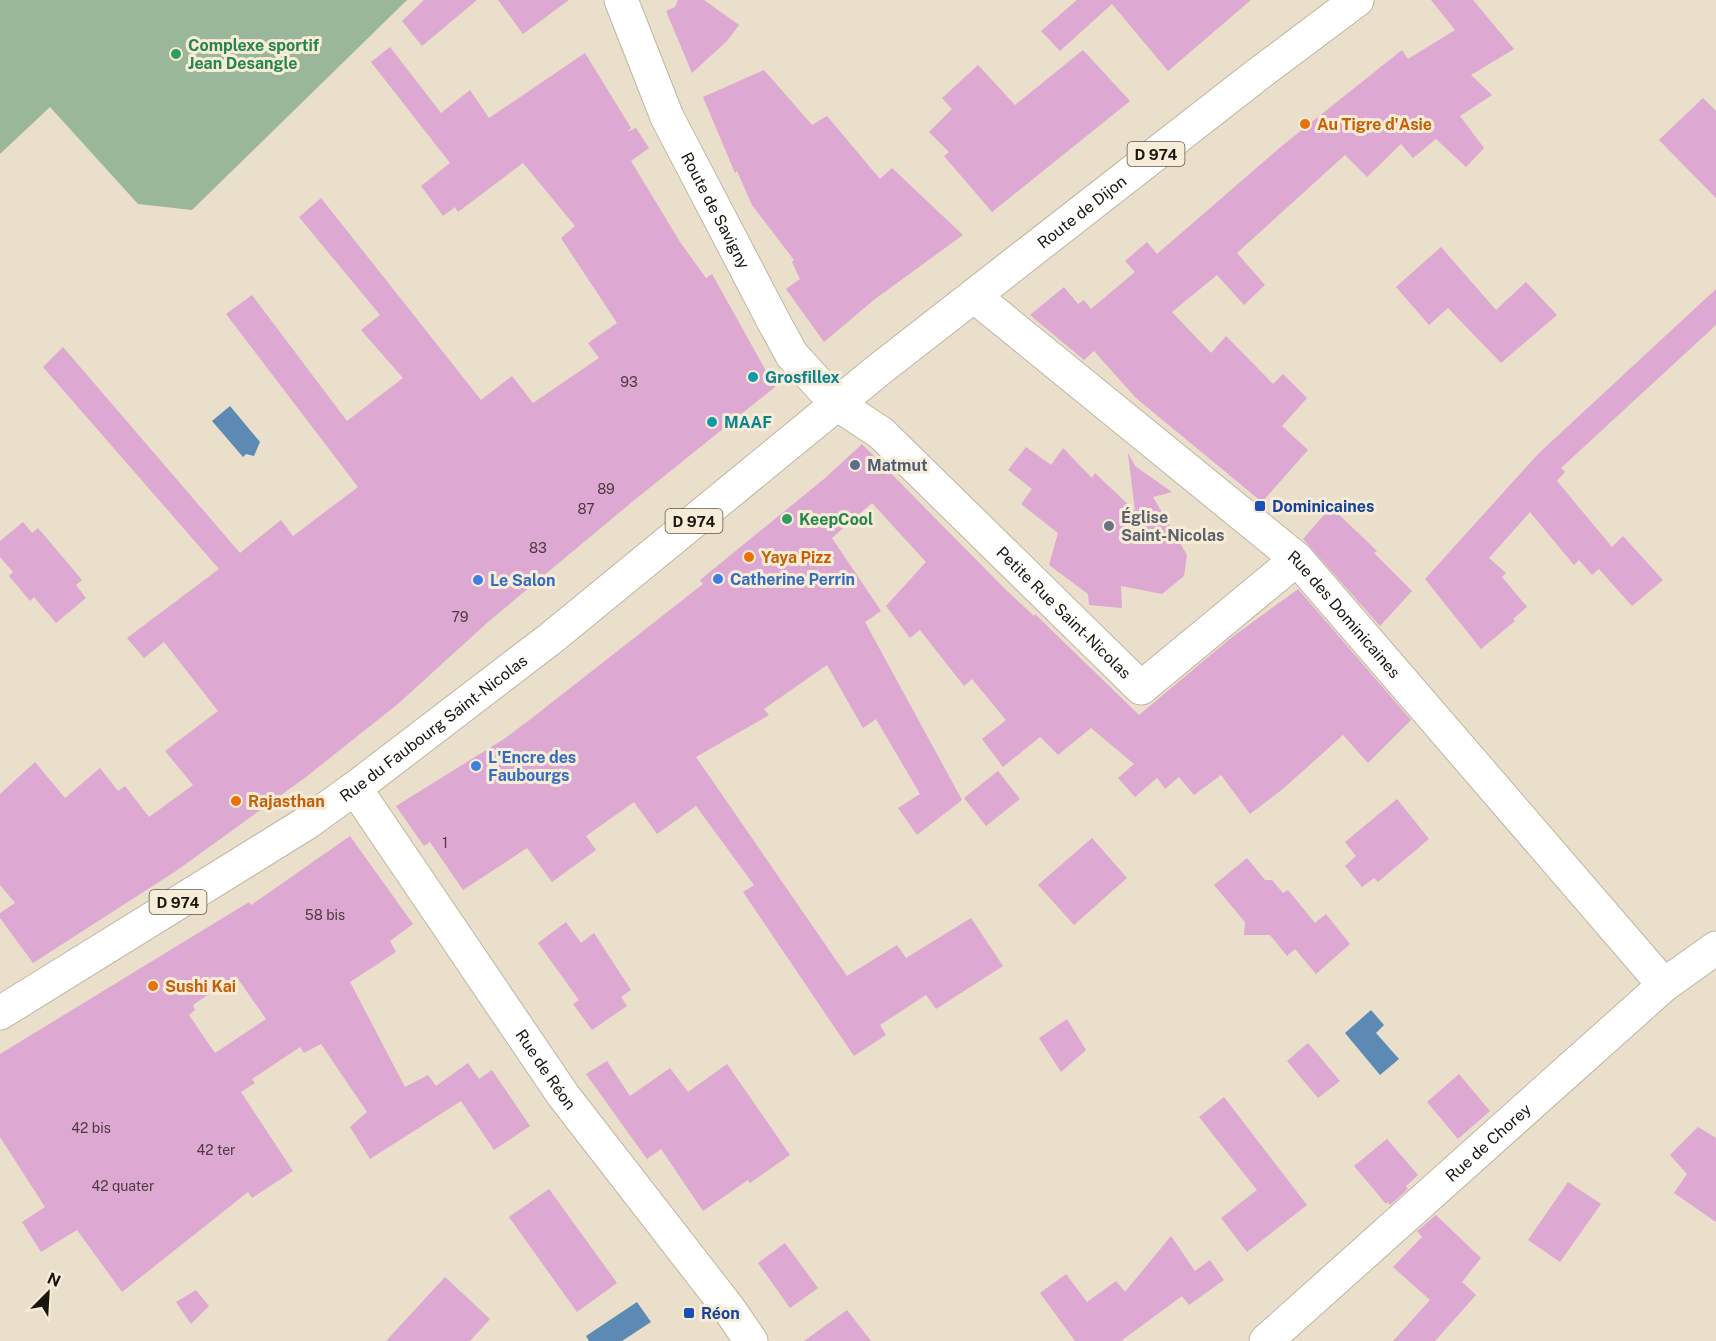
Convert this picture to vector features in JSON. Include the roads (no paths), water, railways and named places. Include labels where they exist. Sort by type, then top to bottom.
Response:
[{"type":"street","name":"Route de Savigny","points":[[621,0],[667,117],[764,304],[792,355],[837,404]]},
{"type":"street","name":"Route de Dijon","points":[[837,404],[1257,75],[1357,0]]},
{"type":"street","name":"Rue des Dominicaines","points":[[974,296],[1297,559],[1664,986]]},
{"type":"street","name":"Petite Rue Saint-Nicolas","points":[[837,404],[881,433],[1141,688],[1297,559]]},
{"type":"street","name":"Rue du Faubourg Saint-Nicolas","points":[[0,1013],[305,824],[355,788],[550,639],[837,404]]},
{"type":"street","name":"Rue de Réon","points":[[355,788],[564,1095],[729,1309],[751,1341]]},
{"type":"street","name":"Rue de Chorey","points":[[1266,1341],[1664,986],[1716,948]]},
{"type":"water","points":[[230,406],[260,442],[254,456],[246,454],[243,457],[212,421]]},
{"type":"water","points":[[1371,1010],[1384,1025],[1376,1033],[1399,1059],[1380,1075],[1345,1033]]},
{"type":"water","points":[[637,1302],[651,1322],[622,1341],[589,1341],[586,1336]]},
{"type":"place","name":"Complexe sportif Jean Desangle","points":[[176,54]]},
{"type":"place","name":"Au Tigre d'Asie","points":[[1305,124]]},
{"type":"place","name":"Grosfillex","points":[[753,377]]},
{"type":"place","name":"MAAF","points":[[712,422]]},
{"type":"place","name":"Matmut","points":[[855,465]]},
{"type":"place","name":"Dominicaines","points":[[1260,506]]},
{"type":"place","name":"KeepCool","points":[[787,519]]},
{"type":"place","name":"Église Saint-Nicolas","points":[[1109,526]]},
{"type":"place","name":"Yaya Pizz","points":[[749,557]]},
{"type":"place","name":"Catherine Perrin","points":[[718,579]]},
{"type":"place","name":"Le Salon","points":[[478,580]]},
{"type":"place","name":"L'Encre des Faubourgs","points":[[476,766]]},
{"type":"place","name":"Rajasthan","points":[[236,801]]},
{"type":"place","name":"Sushi Kai","points":[[153,986]]},
{"type":"place","name":"Réon","points":[[689,1313]]}]
